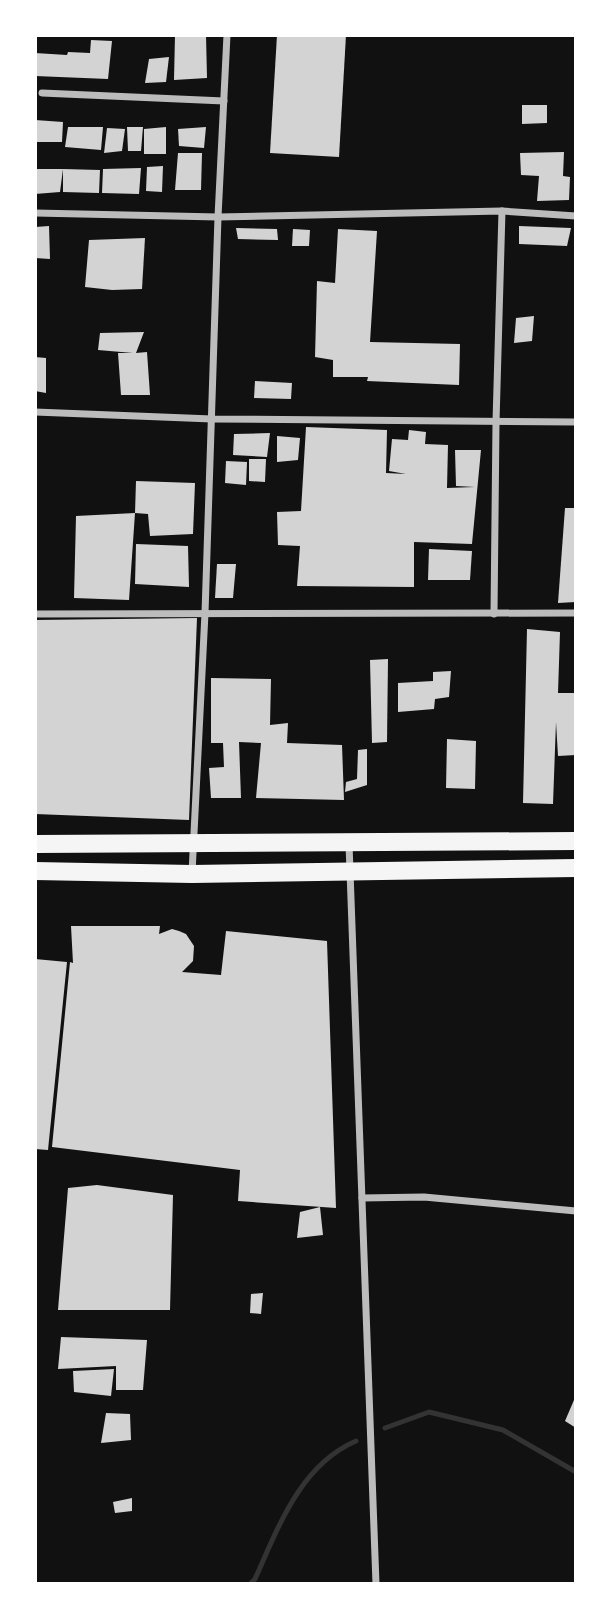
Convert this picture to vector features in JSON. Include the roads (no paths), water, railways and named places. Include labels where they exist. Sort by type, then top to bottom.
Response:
[{"type":"main road","points":[[35,844],[576,841]]},
{"type":"main road","points":[[35,871],[192,874],[576,867]]},
{"type":"street","points":[[192,874],[205,613],[227,35]]},
{"type":"street","points":[[42,93],[224,101]]},
{"type":"street","points":[[494,614],[502,211]]},
{"type":"street","points":[[35,213],[218,217],[502,211],[576,216]]},
{"type":"street","points":[[35,412],[212,419],[576,422]]},
{"type":"street","points":[[35,614],[576,613]]},
{"type":"street","points":[[349,844],[376,1584]]},
{"type":"street","points":[[362,1198],[424,1197],[576,1211]]},
{"type":"waterway","points":[[385,1428],[429,1412],[503,1430],[576,1472]]},
{"type":"waterway","points":[[250,1584],[255,1579],[282,1519],[305,1482],[337,1452],[356,1441]]}]
